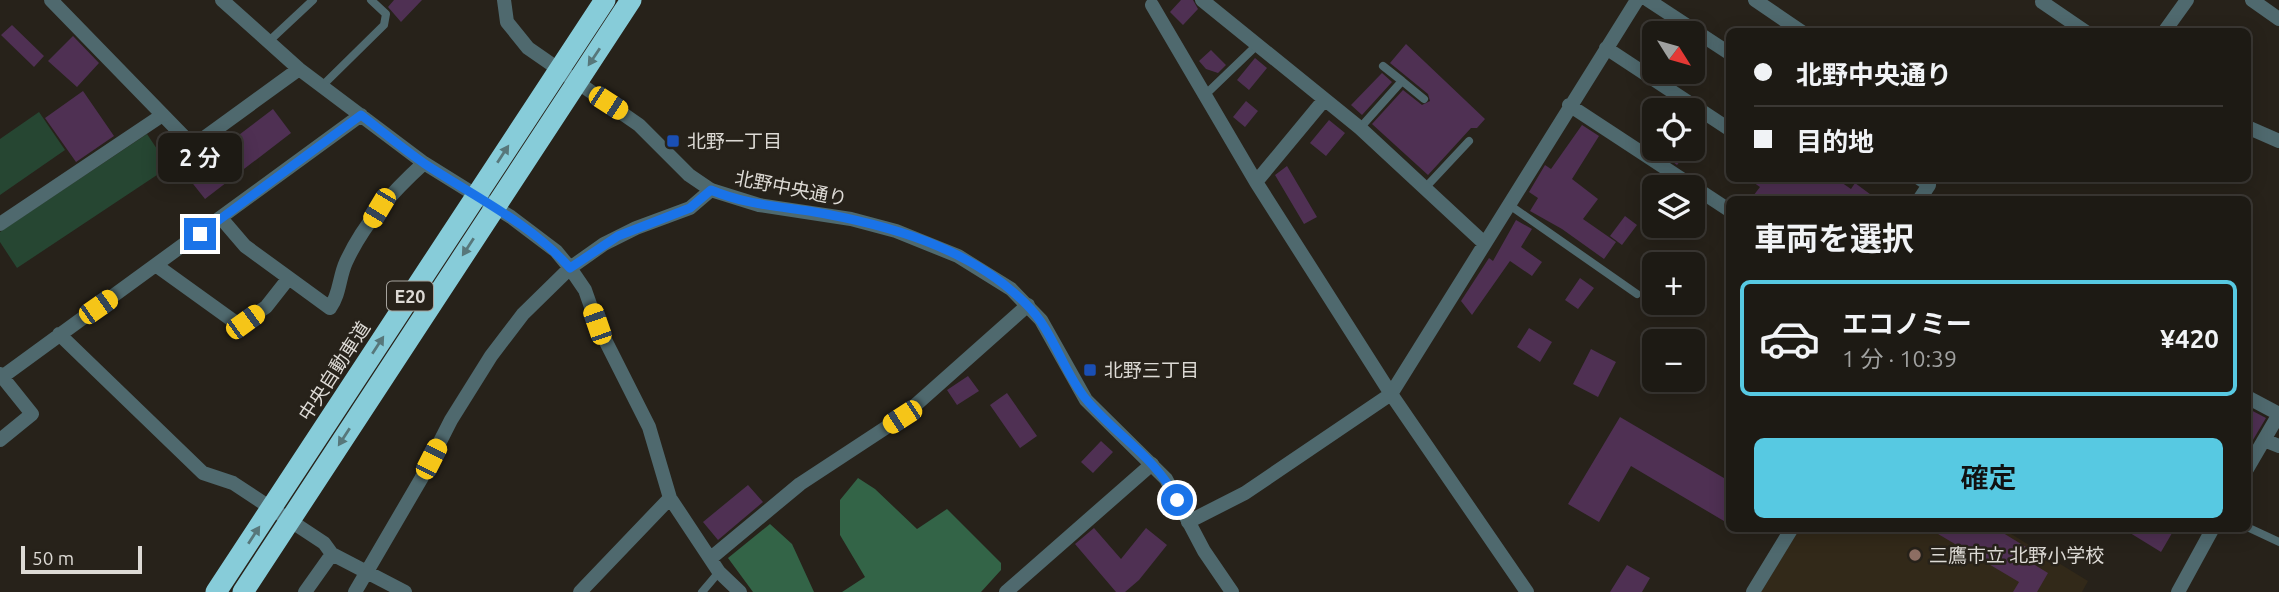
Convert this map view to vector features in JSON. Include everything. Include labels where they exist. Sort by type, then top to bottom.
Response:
[{"type":"highway","name":"中央自動車道","points":[[216,592],[605,0]]},
{"type":"highway","name":"E20","points":[[243,592],[631,0]]},
{"type":"street","points":[[51,0],[193,146],[299,69]]},
{"type":"street","points":[[222,0],[299,69],[424,163],[511,217],[556,251],[585,290],[597,324],[649,427],[670,498],[719,572],[740,592]]},
{"type":"street","name":"北野中央通り","points":[[505,0],[507,22],[528,48],[639,125],[689,176],[711,190],[759,205],[851,219],[896,231],[977,267],[1011,289],[1041,320],[1086,400],[1167,479],[1188,522],[1232,592]]},
{"type":"street","points":[[1202,0],[1360,128],[1484,243]]},
{"type":"street","points":[[1188,522],[1245,492],[1391,394],[1637,0]]},
{"type":"street","points":[[1648,0],[1726,51]]},
{"type":"street","points":[[1755,0],[1796,28]]},
{"type":"street","points":[[2044,0],[2042,2],[2080,28]]},
{"type":"street","points":[[2167,28],[2188,0]]},
{"type":"street","points":[[2252,0],[2279,19]]},
{"type":"street","points":[[1154,2],[1256,182],[1391,394],[1527,592]]},
{"type":"street","points":[[1606,48],[1726,128]]},
{"type":"street","points":[[1256,182],[1324,100]]},
{"type":"street","points":[[1569,105],[1726,208]]},
{"type":"street","points":[[0,440],[32,414],[1,376],[157,266],[361,115]]},
{"type":"street","points":[[0,224],[161,116]]},
{"type":"street","points":[[2251,129],[2279,141]]},
{"type":"street","points":[[221,218],[245,246],[330,308],[338,293],[346,263],[379,208],[424,163]]},
{"type":"street","points":[[1921,196],[1928,185],[1924,182]]},
{"type":"street","points":[[355,592],[452,420],[491,356],[523,314],[570,268],[618,236],[690,208],[711,190]]},
{"type":"street","points":[[157,266],[239,325],[266,307],[288,279]]},
{"type":"street","points":[[711,558],[800,484],[902,417],[1028,305]]},
{"type":"street","points":[[59,334],[203,473],[233,483],[324,542],[332,554],[405,592]]},
{"type":"street","points":[[2251,399],[2279,414],[2251,462]]},
{"type":"street","points":[[2264,440],[2279,446]]},
{"type":"street","points":[[1006,592],[1152,464]]},
{"type":"street","points":[[580,592],[670,498]]},
{"type":"street","points":[[1753,592],[1790,532]]},
{"type":"street","points":[[2178,592],[2211,532]]},
{"type":"street","points":[[305,592],[332,554]]},
{"type":"lane","points":[[267,43],[313,0]]},
{"type":"lane","points":[[322,86],[384,25],[386,15],[371,0]]},
{"type":"lane","points":[[1205,95],[1256,46]]},
{"type":"lane","points":[[1383,66],[1424,99]]},
{"type":"lane","points":[[1360,128],[1402,81]]},
{"type":"lane","points":[[1425,188],[1469,141]]},
{"type":"lane","points":[[1508,204],[1637,294]]},
{"type":"lane","points":[[2251,529],[2279,542]]},
{"type":"lane","points":[[702,592],[719,572]]},
{"type":"shaded area","name":"三鷹市立 北野小学校","points":[[1798,532],[2008,532],[2088,581],[2082,592],[1761,592]]},
{"type":"green space","points":[[39,112],[65,150],[0,195],[0,139]]},
{"type":"green space","points":[[147,134],[169,167],[17,268],[0,242],[0,232]]},
{"type":"green space","points":[[858,478],[875,489],[917,529],[947,509],[1001,563],[1001,570],[981,592],[842,592],[865,577],[840,535],[840,500]]},
{"type":"green space","points":[[770,524],[792,544],[814,592],[753,592],[728,558]]},
{"type":"building","points":[[394,0],[422,0],[401,22],[388,7]]},
{"type":"building","points":[[1181,0],[1193,0],[1198,9],[1183,25],[1170,12]]},
{"type":"building","points":[[12,25],[44,56],[34,67],[1,35]]},
{"type":"building","points":[[73,36],[99,63],[77,87],[48,61]]},
{"type":"building","points":[[1406,44],[1485,119],[1477,128],[1471,128],[1428,175],[1372,124],[1403,90],[1422,105],[1430,101],[1428,94],[1390,63]]},
{"type":"building","points":[[1211,50],[1226,65],[1218,73],[1206,69],[1199,61]]},
{"type":"building","points":[[1255,58],[1267,68],[1249,90],[1237,80]]},
{"type":"building","points":[[1382,73],[1392,82],[1362,115],[1351,105]]},
{"type":"building","points":[[83,91],[114,136],[76,162],[45,118]]},
{"type":"building","points":[[1246,101],[1258,111],[1245,127],[1233,117]]},
{"type":"building","points":[[273,109],[291,133],[205,199],[186,175]]},
{"type":"building","points":[[1329,120],[1345,133],[1326,156],[1310,143]]},
{"type":"building","points":[[1582,125],[1599,136],[1572,179],[1598,199],[1583,219],[1616,242],[1604,259],[1562,229],[1530,211],[1538,198],[1529,192],[1545,165],[1551,169]]},
{"type":"building","points":[[1287,166],[1317,217],[1304,224],[1275,175]]},
{"type":"building","points":[[1753,182],[1841,182],[1851,189],[1855,183],[1873,196],[1753,196],[1760,187]]},
{"type":"building","points":[[1625,216],[1637,225],[1622,245],[1610,236]]},
{"type":"building","points":[[1516,220],[1532,229],[1521,247],[1542,262],[1532,276],[1510,261],[1472,315],[1461,301],[1489,258],[1493,261]]},
{"type":"building","points":[[1580,278],[1594,288],[1578,309],[1565,300]]},
{"type":"building","points":[[1529,328],[1552,342],[1540,362],[1517,347]]},
{"type":"building","points":[[1591,349],[1616,362],[1598,397],[1573,384]]},
{"type":"building","points":[[968,376],[979,391],[957,405],[947,390]]},
{"type":"building","points":[[1007,393],[1037,436],[1020,448],[990,405]]},
{"type":"building","points":[[2251,410],[2266,418],[2251,443]]},
{"type":"building","points":[[1620,417],[1726,479],[1726,522],[1631,466],[1599,522],[1568,504]]},
{"type":"building","points":[[1101,441],[1113,452],[1093,473],[1081,462]]},
{"type":"building","points":[[748,485],[763,502],[718,540],[703,522]]},
{"type":"building","points":[[1094,528],[1121,559],[1146,528],[1167,545],[1139,580],[1125,592],[1116,592],[1075,544]]},
{"type":"building","points":[[1935,532],[2002,532],[2026,547],[2020,556],[2048,573],[2037,592],[2013,592],[2019,582]]},
{"type":"building","points":[[2128,532],[2173,532],[2161,552]]},
{"type":"building","points":[[1627,565],[1650,578],[1642,592],[1610,592]]},
{"type":"place","name":"北野一丁目","points":[[673,141]]},
{"type":"place","name":"北野三丁目","points":[[1090,370]]},
{"type":"place","name":"三鷹市立 北野小学校","points":[[1915,555]]},
{"type":"route","points":[[200,234],[361,115],[424,163],[511,217],[556,251],[570,268],[618,236],[653,220],[690,208],[711,190],[759,205],[874,225],[958,256],[1011,289],[1041,320],[1086,400],[1167,479],[1177,500]]}]
